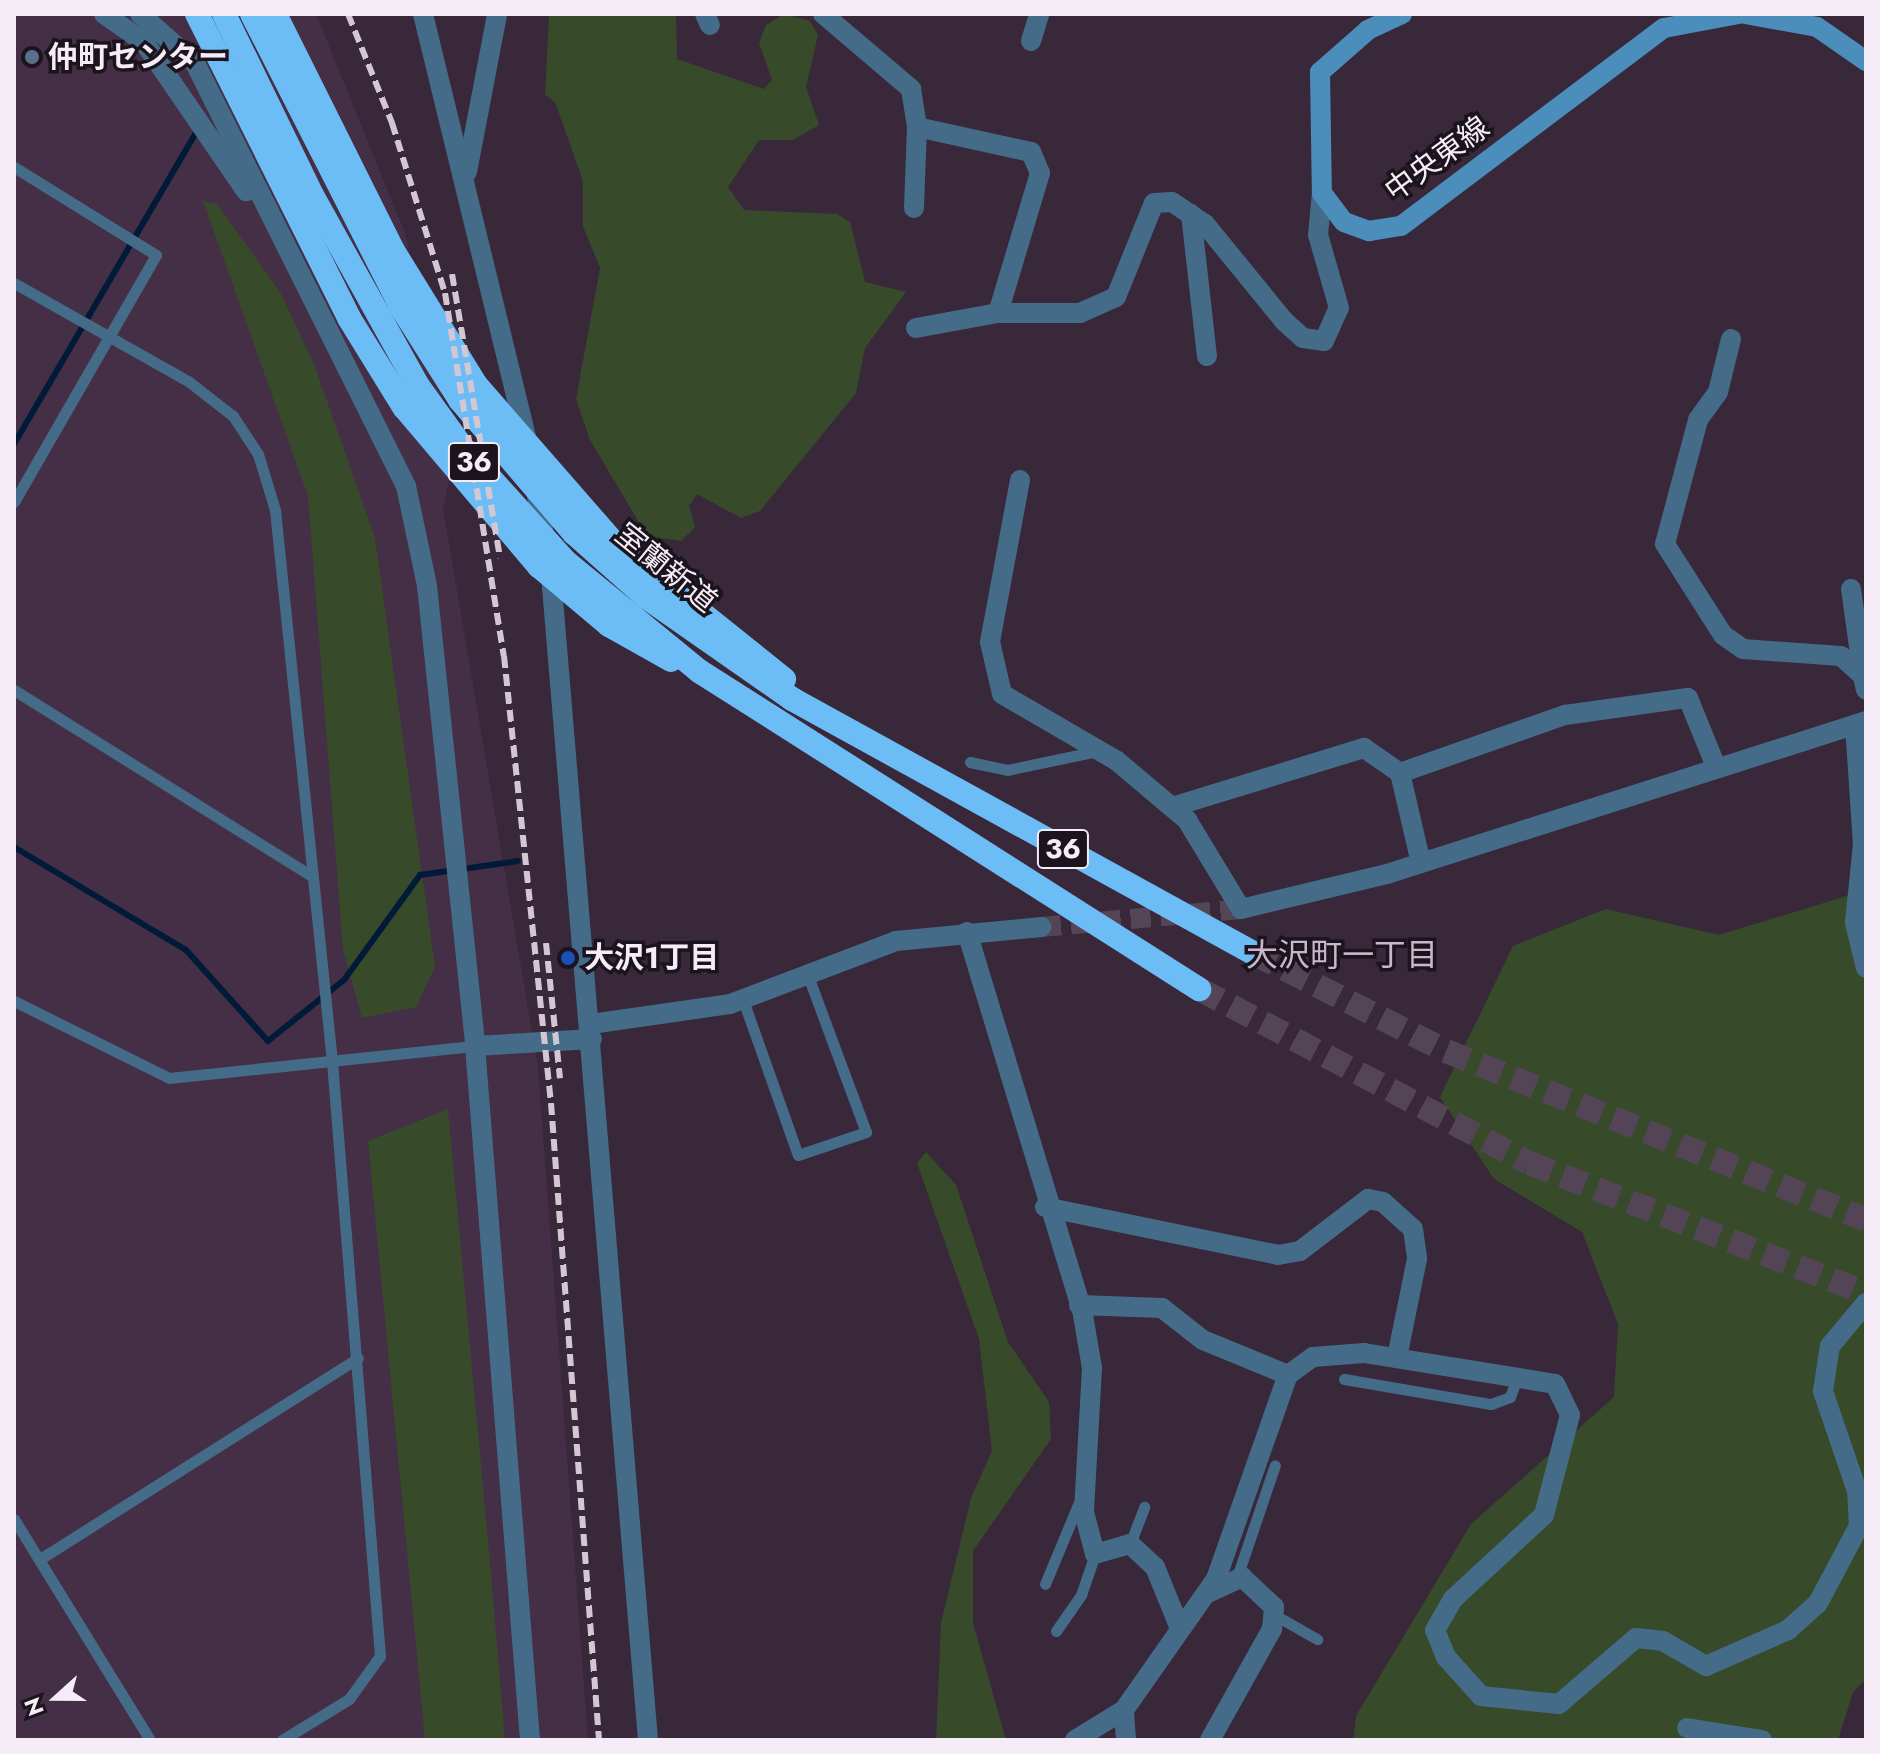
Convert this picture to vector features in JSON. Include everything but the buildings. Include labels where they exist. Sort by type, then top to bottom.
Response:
[{"type":"highway","points":[[197,14],[349,318],[465,486],[539,566],[609,625],[699,671]]},
{"type":"highway","name":"室蘭新道","points":[[224,14],[378,319],[462,447],[566,562],[699,671],[1199,989]]},
{"type":"highway","name":"室蘭新道","points":[[252,14],[400,305],[460,400],[519,473],[646,597],[838,724],[1253,953]]},
{"type":"highway","points":[[275,14],[324,114],[434,321],[550,478],[672,593],[838,724]]},
{"type":"main road","points":[[1322,193],[1320,72],[1368,30],[1402,14]]},
{"type":"main road","name":"中央東線","points":[[1322,193],[1344,222],[1369,231],[1401,226],[1664,28],[1742,14],[1817,27],[1866,61]]},
{"type":"street","points":[[104,14],[144,42],[184,93],[287,250]]},
{"type":"street","points":[[140,14],[195,63],[287,250],[374,409],[406,486],[427,586],[475,1046],[530,1740]]},
{"type":"street","points":[[423,14],[467,172],[515,374],[551,575],[592,1032],[648,1740]]},
{"type":"street","points":[[467,172],[497,14]]},
{"type":"street","points":[[823,14],[904,80],[917,127],[914,208]]},
{"type":"street","points":[[1031,41],[1039,14]]},
{"type":"street","points":[[917,127],[1031,152],[1040,173],[998,313]]},
{"type":"street","points":[[916,328],[998,313],[1080,313],[1116,297],[1154,203],[1172,202],[1191,214],[1284,321],[1303,338],[1324,341],[1339,308],[1318,235],[1322,193]]},
{"type":"street","points":[[1191,214],[1207,356]]},
{"type":"street","points":[[1731,339],[1718,392],[1698,420],[1665,544],[1691,594],[1743,649],[1821,649],[1864,683]]},
{"type":"street","points":[[1020,480],[990,642],[1002,694],[1102,751],[1172,807],[1241,909],[1421,863],[1715,764],[1860,723],[1863,844],[1855,923],[1866,968]]},
{"type":"street","points":[[1851,589],[1864,683]]},
{"type":"street","points":[[1400,773],[1565,715],[1688,698],[1715,764]]},
{"type":"street","points":[[1172,807],[1364,748],[1400,773],[1421,863]]},
{"type":"street","points":[[475,1046],[592,1032],[743,1000],[896,941],[1041,927]]},
{"type":"street","points":[[967,932],[1045,1207],[1079,1305],[1092,1368],[1084,1489],[1095,1554],[1130,1544],[1155,1567],[1179,1626]]},
{"type":"street","points":[[1045,1207],[1278,1255],[1300,1251],[1368,1199],[1383,1202],[1413,1229],[1417,1259],[1397,1357]]},
{"type":"street","points":[[1075,1740],[1124,1710],[1179,1626],[1216,1579],[1288,1375],[1313,1357],[1397,1357],[1555,1384],[1570,1415],[1551,1499],[1529,1534],[1453,1599],[1435,1630],[1446,1657],[1481,1696],[1559,1704],[1636,1638],[1663,1641],[1706,1666],[1788,1630],[1818,1603],[1855,1539],[1860,1509],[1830,1426],[1825,1369],[1830,1346],[1866,1303]]},
{"type":"street","points":[[1079,1305],[1162,1308],[1203,1340],[1288,1375]]},
{"type":"street","points":[[1202,1596],[1236,1580],[1261,1588],[1273,1614],[1210,1740]]},
{"type":"street","points":[[1124,1710],[1126,1740]]},
{"type":"street","points":[[1687,1728],[1762,1740]]},
{"type":"lane","points":[[14,167],[156,255],[14,502]]},
{"type":"lane","points":[[14,283],[107,340],[188,381],[233,416],[258,454],[275,510],[332,1062],[380,1656],[349,1699],[282,1740]]},
{"type":"lane","points":[[14,690],[312,876]]},
{"type":"lane","points":[[970,762],[1007,770],[1102,751]]},
{"type":"lane","points":[[743,1000],[798,1155],[840,1142],[865,1126],[808,976]]},
{"type":"lane","points":[[14,1001],[169,1078],[475,1046]]},
{"type":"lane","points":[[40,1559],[358,1358]]},
{"type":"lane","points":[[1344,1379],[1491,1404],[1510,1397],[1517,1378]]},
{"type":"lane","points":[[1236,1580],[1275,1465]]},
{"type":"lane","points":[[1045,1584],[1084,1489]]},
{"type":"lane","points":[[1130,1544],[1144,1507]]},
{"type":"lane","points":[[14,1519],[150,1740]]},
{"type":"lane","points":[[1056,1631],[1081,1595],[1095,1554]]},
{"type":"lane","points":[[1273,1614],[1317,1639]]},
{"type":"shaded area","points":[[14,14],[316,14],[405,233],[455,454],[443,508],[538,1067],[588,1740],[14,1740]]},
{"type":"green space","points":[[549,14],[676,14],[677,59],[764,89],[772,80],[759,43],[766,25],[784,14],[810,21],[818,35],[806,87],[819,125],[793,140],[759,140],[728,187],[744,210],[837,214],[850,222],[865,282],[906,292],[865,348],[856,393],[760,511],[741,518],[697,494],[689,506],[695,527],[681,541],[647,536],[590,440],[576,399],[600,268],[583,226],[583,181],[555,102],[545,95]]},
{"type":"green space","points":[[203,201],[217,204],[280,292],[314,364],[375,538],[435,967],[416,1007],[362,1018],[343,950],[308,496]]},
{"type":"green space","points":[[1866,890],[1866,1679],[1853,1692],[1838,1740],[1353,1740],[1356,1716],[1471,1524],[1614,1397],[1618,1324],[1582,1232],[1494,1179],[1440,1097],[1513,946],[1606,909],[1719,935]]},
{"type":"green space","points":[[448,1109],[505,1740],[425,1740],[368,1141]]},
{"type":"green space","points":[[926,1152],[956,1185],[1008,1342],[1049,1402],[1051,1439],[973,1551],[973,1623],[1006,1740],[936,1740],[941,1623],[971,1498],[992,1451],[979,1339],[917,1163]]},
{"type":"waterway","points":[[14,444],[196,133]]},
{"type":"waterway","points":[[14,847],[186,950],[268,1041],[344,980],[420,875],[518,861]]},
{"type":"tunnel","points":[[1041,927],[1241,909]]},
{"type":"tunnel","points":[[1253,953],[1446,1051],[1866,1220]]},
{"type":"tunnel","points":[[1199,989],[1529,1163],[1866,1293]]},
{"type":"railway","points":[[348,14],[392,123],[445,293],[504,656],[551,1103],[599,1740]]},
{"type":"railway","points":[[452,274],[500,558]]},
{"type":"railway","points":[[546,943],[560,1078]]},
{"type":"place","name":"仲町センター","points":[[32,57]]},
{"type":"place","name":"大沢1丁目","points":[[568,958]]},
{"type":"district","name":"大沢町一丁目","points":[[1342,955]]}]
